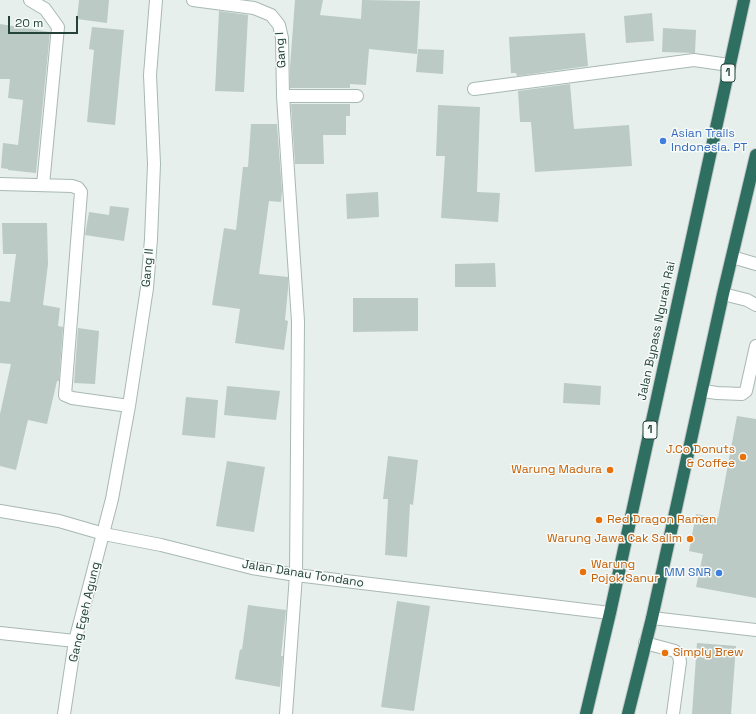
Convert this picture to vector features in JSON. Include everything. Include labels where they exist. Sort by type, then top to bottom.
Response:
[{"type":"highway","name":"Jalan Bypass Ngurah Rai","points":[[586,714],[610,613],[744,0]]},
{"type":"highway","points":[[628,714],[652,618],[703,391],[723,294],[756,155]]},
{"type":"street","points":[[30,0],[45,9],[58,27],[43,185]]},
{"type":"street","name":"Gang II","points":[[104,534],[129,406],[147,288],[154,164],[150,75],[156,0]]},
{"type":"street","name":"Gang I","points":[[193,0],[254,8],[271,15],[279,25],[282,38],[283,96]]},
{"type":"street","points":[[474,89],[694,60],[729,65]]},
{"type":"street","points":[[286,714],[296,575],[298,321],[283,96],[357,96]]},
{"type":"street","points":[[0,184],[72,186],[78,188],[81,192],[66,396],[129,406]]},
{"type":"street","points":[[732,257],[756,264]]},
{"type":"street","points":[[723,294],[747,300],[756,305]]},
{"type":"street","points":[[703,391],[742,394],[746,391],[756,346]]},
{"type":"street","name":"Jalan Danau Tondano","points":[[0,511],[59,521],[104,534],[161,545],[252,568],[296,575],[610,613]]},
{"type":"street","name":"Gang Egeh Agung","points":[[64,714],[75,641],[104,534]]},
{"type":"street","points":[[652,618],[756,630]]},
{"type":"street","points":[[0,633],[75,641]]},
{"type":"street","points":[[645,643],[675,651],[679,656],[680,662],[673,714]]},
{"type":"building","points":[[79,0],[109,0],[107,23],[77,19]]},
{"type":"building","points":[[295,0],[323,0],[320,15],[361,19],[362,0],[420,1],[417,54],[369,49],[366,85],[350,84],[350,88],[290,88]]},
{"type":"building","points":[[219,11],[248,15],[244,92],[215,91]]},
{"type":"building","points":[[652,13],[654,41],[626,43],[624,16]]},
{"type":"building","points":[[0,24],[50,32],[36,173],[1,168],[3,143],[18,145],[23,100],[8,98],[10,79],[0,79]]},
{"type":"building","points":[[92,27],[124,30],[115,125],[87,122],[94,50],[89,49]]},
{"type":"building","points":[[663,28],[696,30],[695,53],[662,52]]},
{"type":"building","points":[[585,33],[588,66],[517,76],[516,73],[511,73],[509,37]]},
{"type":"building","points":[[418,49],[444,50],[443,74],[416,72]]},
{"type":"building","points":[[570,84],[574,129],[629,125],[632,166],[535,172],[531,122],[520,122],[518,91]]},
{"type":"building","points":[[291,104],[350,104],[350,116],[346,116],[346,135],[323,135],[324,164],[295,164]]},
{"type":"building","points":[[438,105],[480,107],[477,192],[500,193],[498,222],[441,218],[445,156],[436,156]]},
{"type":"building","points":[[251,124],[277,124],[282,191],[281,202],[269,201],[259,274],[288,277],[285,320],[288,321],[284,350],[235,343],[240,309],[212,305],[224,228],[236,230],[243,167],[248,167]]},
{"type":"building","points":[[378,192],[379,217],[347,219],[346,194]]},
{"type":"building","points":[[110,206],[129,208],[124,241],[85,235],[89,212],[109,215]]},
{"type":"building","points":[[2,223],[47,223],[48,264],[43,305],[60,308],[58,326],[63,327],[59,381],[57,381],[47,424],[28,420],[16,470],[0,466],[0,414],[11,364],[0,363],[0,301],[10,302],[16,254],[3,254]]},
{"type":"building","points":[[495,263],[496,287],[455,287],[455,264]]},
{"type":"building","points":[[353,298],[418,298],[418,331],[353,332]]},
{"type":"building","points":[[78,328],[99,331],[95,384],[74,383]]},
{"type":"building","points":[[564,383],[601,386],[600,405],[563,403]]},
{"type":"building","points":[[227,386],[280,391],[276,420],[224,415]]},
{"type":"building","points":[[186,397],[218,400],[215,438],[182,435]]},
{"type":"building","points":[[737,416],[756,419],[756,598],[696,587],[703,554],[689,551],[696,514],[718,518]]},
{"type":"building","points":[[388,456],[418,460],[413,505],[410,504],[407,557],[385,555],[388,499],[383,499]]},
{"type":"building","points":[[227,461],[265,467],[254,532],[216,526]]},
{"type":"building","points":[[397,601],[430,606],[414,711],[381,707]]},
{"type":"building","points":[[248,605],[286,610],[281,656],[283,656],[280,687],[235,679],[240,649],[242,650]]},
{"type":"building","points":[[697,643],[736,646],[731,714],[692,714]]},
{"type":"place","name":"Asian Trails Indonesia. PT","points":[[663,141]]},
{"type":"place","name":"J.Co Donuts & Coffee","points":[[743,457]]},
{"type":"place","name":"Warung Madura","points":[[610,470]]},
{"type":"place","name":"Red Dragon Ramen","points":[[599,520]]},
{"type":"place","name":"Warung Jawa Cak Salim","points":[[690,539]]},
{"type":"place","name":"Warung Pojok Sanur","points":[[583,572]]},
{"type":"place","name":"MM SNR","points":[[719,573]]},
{"type":"place","name":"Simply Brew","points":[[665,653]]}]
